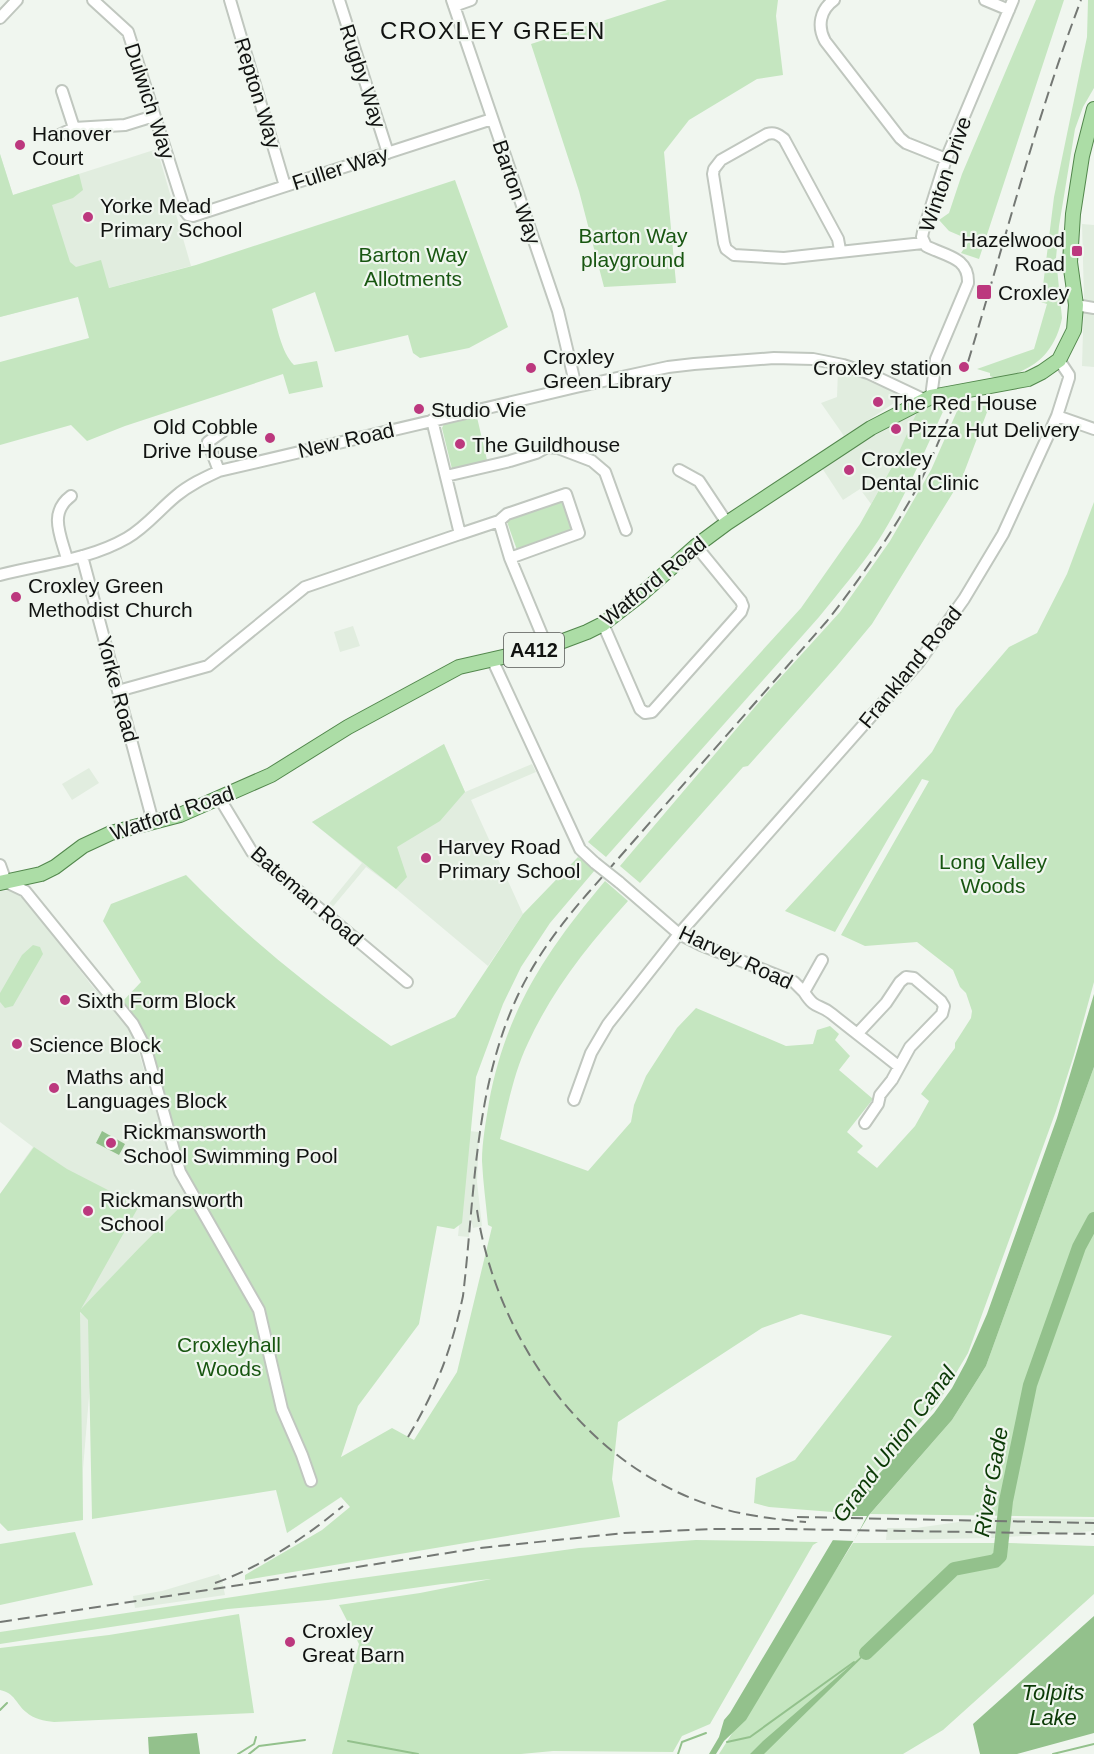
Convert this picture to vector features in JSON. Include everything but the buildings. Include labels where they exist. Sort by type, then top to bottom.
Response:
[{"type":"main road","points":[[1059,360],[1074,330],[1076,305],[1070,262],[1073,214],[1082,156],[1094,109]]},
{"type":"main road","name":"Watford Road","points":[[3,882],[41,874],[56,867],[83,846],[111,833],[180,815],[271,775],[348,727],[448,672],[468,664],[565,642],[603,624],[727,523],[862,434],[927,398],[1028,379],[1059,360]]},
{"type":"street","points":[[0,18],[17,0]]},
{"type":"street","name":"Dulwich Way","points":[[93,0],[128,32],[184,211],[188,215]]},
{"type":"street","name":"Repton Way","points":[[230,0],[285,186]]},
{"type":"street","name":"Rugby Way","points":[[339,0],[388,153]]},
{"type":"street","points":[[453,3],[471,0]]},
{"type":"street","points":[[834,0],[827,6],[821,18],[821,30],[825,41],[900,138],[906,143],[946,159]]},
{"type":"street","points":[[986,0],[1011,5]]},
{"type":"street","name":"Barton Way","points":[[453,3],[558,311],[576,387]]},
{"type":"street","name":"Winton Drive","points":[[927,398],[936,359],[968,283],[968,277],[963,264],[958,259],[931,249],[923,243],[922,232],[946,159],[1011,5]]},
{"type":"street","points":[[62,91],[74,128]]},
{"type":"street","points":[[57,136],[74,128],[125,124],[154,116]]},
{"type":"street","name":"Fuller Way","points":[[188,215],[193,216],[492,119]]},
{"type":"street","points":[[840,250],[838,238],[784,139],[779,135],[767,134],[717,164],[713,174],[724,243],[730,253],[740,256],[784,258],[840,250],[923,243]]},
{"type":"street","points":[[1076,305],[1094,308]]},
{"type":"street","name":"New Road","points":[[0,574],[105,549],[142,529],[176,496],[193,484],[219,471],[668,367],[795,358],[816,359],[860,370],[927,398]]},
{"type":"street","name":"Frankland Road","points":[[574,1100],[591,1053],[608,1024],[679,934],[911,671],[964,600],[1003,534],[1057,416],[1069,378],[1059,360]]},
{"type":"street","points":[[1057,416],[1094,429]]},
{"type":"street","points":[[432,420],[460,534]]},
{"type":"street","points":[[219,471],[208,442],[222,432]]},
{"type":"street","points":[[446,476],[510,461],[547,447],[558,448],[592,461],[605,472],[626,530]]},
{"type":"street","points":[[679,470],[699,481],[727,523]]},
{"type":"street","points":[[118,691],[208,666],[305,587],[460,534],[499,520],[507,514],[566,494],[579,533],[510,558]]},
{"type":"street","points":[[67,559],[57,519],[58,511],[71,496]]},
{"type":"street","points":[[499,520],[510,558],[547,647]]},
{"type":"street","points":[[603,624],[640,709],[645,713],[652,712],[741,612],[741,602],[696,546]]},
{"type":"street","name":"Yorke Road","points":[[82,556],[153,822]]},
{"type":"street","name":"Harvey Road","points":[[492,659],[580,849],[679,934],[701,945],[794,982],[804,992],[822,960]]},
{"type":"street","name":"Bateman Road","points":[[220,799],[252,852],[407,982]]},
{"type":"street","points":[[0,865],[3,882],[25,891],[133,1024],[146,1049],[180,1172],[259,1310],[282,1409],[311,1481]]},
{"type":"street","points":[[858,1033],[886,1003],[900,982],[908,977],[917,980],[941,1001],[943,1010],[910,1047],[865,1123]]},
{"type":"street","points":[[804,992],[813,1005],[830,1012],[898,1066]]},
{"type":"shaded area","name":"Yorke Mead Primary School","points":[[157,149],[191,266],[0,317],[0,154],[13,195]]},
{"type":"shaded area","points":[[1082,224],[1094,225],[1094,367],[1082,366],[1084,298]]},
{"type":"shaded area","points":[[838,370],[863,376],[905,396],[844,436],[821,403],[837,397]]},
{"type":"shaded area","points":[[916,410],[915,419],[893,465],[871,504],[860,489],[843,500],[822,468]]},
{"type":"shaded area","points":[[353,626],[360,646],[340,652],[334,632]]},
{"type":"shaded area","name":"Harvey Road Primary School","points":[[444,744],[465,792],[532,764],[536,772],[471,800],[523,914],[488,966],[396,889],[366,867],[331,909],[327,906],[362,863],[312,822]]},
{"type":"shaded area","points":[[89,768],[99,783],[72,800],[62,784]]},
{"type":"shaded area","name":"Rickmansworth School","points":[[15,890],[47,927],[92,986],[132,1029],[169,1156],[189,1198],[79,1312],[123,1348],[90,1385],[83,1469],[83,1520],[8,1531],[0,1523],[0,1194],[33,1147],[0,1122],[0,891]]},
{"type":"shaded area","points":[[469,1131],[479,1132],[477,1182],[482,1226],[473,1228],[470,1215],[469,1237],[458,1236]]},
{"type":"shaded area","points":[[987,1518],[1094,1519],[1094,1531],[993,1538],[886,1540],[887,1528],[916,1528]]},
{"type":"shaded area","points":[[219,1574],[223,1583],[216,1586],[223,1585],[225,1595],[135,1608],[133,1596],[162,1591]]},
{"type":"green space","name":"Barton Way playground","points":[[667,0],[778,0],[776,16],[783,75],[757,79],[689,120],[664,152],[676,283],[604,287],[579,191],[531,44]]},
{"type":"green space","points":[[1036,0],[1064,0],[979,259],[961,253],[970,240],[949,231],[939,220],[949,213],[962,174]]},
{"type":"green space","points":[[1088,0],[1094,0],[1094,88],[1083,107],[1075,129],[1059,226],[1056,258],[1062,318],[1057,335],[1043,357],[1021,372],[996,378],[990,376],[990,373],[977,369],[1034,349],[1047,304],[1041,302],[1054,197],[1087,37]]},
{"type":"green space","name":"Barton Way Allotments","points":[[0,154],[13,195],[79,174],[83,190],[73,198],[52,205],[70,262],[76,267],[101,260],[109,288],[196,265],[455,180],[508,327],[469,348],[420,358],[413,353],[408,335],[335,352],[315,292],[272,309],[280,338],[290,360],[294,365],[317,361],[323,387],[289,394],[283,374],[125,426],[87,441],[71,425],[0,445],[0,362],[89,338],[78,297],[0,317]]},
{"type":"green space","points":[[992,399],[962,478],[872,624],[748,766],[743,767],[640,883],[620,866],[771,688],[840,612],[890,541],[931,470],[961,402]]},
{"type":"green space","points":[[948,401],[898,507],[864,561],[819,617],[606,857],[588,842],[801,608],[860,524],[893,465],[917,412],[926,405]]},
{"type":"green space","points":[[476,413],[487,460],[452,469],[442,428],[446,420]]},
{"type":"green space","points":[[563,498],[574,530],[517,550],[506,519]]},
{"type":"green space","name":"Croxleyhall Woods","points":[[1094,502],[1094,982],[1056,1111],[968,1353],[938,1403],[884,1463],[845,1513],[769,1507],[754,1503],[756,1478],[795,1460],[892,1336],[801,1314],[762,1328],[618,1422],[612,1479],[620,1517],[245,1580],[245,1575],[322,1530],[350,1507],[341,1497],[287,1533],[276,1490],[92,1519],[88,1320],[80,1312],[83,1520],[8,1531],[0,1523],[0,1194],[34,1147],[67,1169],[139,1206],[81,1309],[189,1198],[184,1173],[134,1018],[122,1002],[141,982],[103,921],[111,904],[186,875],[234,922],[285,965],[391,1046],[455,1017],[523,914],[578,857],[595,870],[550,923],[521,967],[503,1004],[476,1077],[462,1223],[454,1229],[437,1226],[419,1324],[358,1406],[341,1457],[392,1428],[414,1440],[457,1372],[492,1227],[488,1225],[482,1169],[483,1146],[496,1069],[506,1038],[518,1010],[547,957],[605,881],[628,901],[573,968],[538,1023],[511,1090],[500,1139],[588,1171],[631,1122],[634,1105],[646,1076],[677,1028],[696,1008],[786,1046],[813,1044],[817,1030],[830,1026],[839,1034],[835,1040],[850,1056],[839,1070],[873,1099],[847,1132],[863,1146],[857,1152],[877,1168],[915,1126],[929,1101],[921,1094],[955,1048],[955,1043],[971,1018],[972,1011],[966,993],[960,987],[953,970],[917,942],[865,946],[841,935],[929,781],[922,779],[835,932],[785,911],[932,752],[956,709],[1009,647],[1037,633],[1067,574]]},
{"type":"green space","points":[[444,744],[465,792],[440,821],[397,847],[407,877],[396,889],[312,822]]},
{"type":"green space","points":[[33,945],[40,947],[43,954],[13,1006],[5,1008],[0,1002],[0,993],[22,955]]},
{"type":"green space","points":[[1094,1067],[1094,1517],[870,1514],[952,1420],[986,1366]]},
{"type":"green space","points":[[75,1532],[93,1585],[0,1605],[0,1544]]},
{"type":"green space","points":[[696,1540],[818,1542],[813,1545],[710,1724],[682,1736],[673,1752],[332,1754],[359,1644],[339,1605],[420,1593],[491,1579],[328,1600],[228,1609],[0,1644],[0,1632],[325,1583],[579,1548]]},
{"type":"green space","points":[[853,1543],[1009,1543],[1094,1546],[1094,1594],[943,1730],[903,1754],[719,1754]]},
{"type":"green space","points":[[239,1614],[254,1713],[54,1722],[32,1716],[12,1696],[0,1690],[0,1648],[109,1635]]},
{"type":"water","points":[[1094,994],[1094,1067],[986,1366],[952,1420],[869,1515],[746,1720],[724,1741],[716,1754],[709,1754],[719,1737],[724,1720],[849,1513],[879,1474],[934,1413],[952,1388],[966,1362],[987,1314],[1057,1118]]},
{"type":"water","name":"Rickmansworth School Swimming Pool","points":[[102,1131],[125,1144],[119,1155],[96,1143]]},
{"type":"water","name":"Tolpits Lake","points":[[1094,1616],[1094,1733],[1017,1754],[980,1754],[973,1724]]},
{"type":"water","points":[[879,1641],[764,1754],[750,1754],[763,1741]]},
{"type":"water","points":[[197,1733],[200,1754],[149,1754],[148,1737]]},
{"type":"pier","points":[[844,1516],[867,1516],[854,1541],[829,1540]]},
{"type":"waterway","name":"River Gade","points":[[866,1653],[954,1569],[995,1561],[1000,1556],[1006,1501],[1030,1385],[1079,1247],[1094,1219]]},
{"type":"waterway","points":[[727,1742],[750,1737],[854,1662]]},
{"type":"waterway","points":[[0,1710],[7,1703]]},
{"type":"waterway","points":[[678,1754],[682,1742],[706,1733]]},
{"type":"waterway","points":[[238,1754],[254,1744],[256,1737]]},
{"type":"waterway","points":[[249,1754],[259,1746],[305,1740]]},
{"type":"waterway","points":[[348,1741],[418,1754]]},
{"type":"waterway","points":[[1053,1754],[1094,1744]]},
{"type":"railway","points":[[968,362],[1035,134],[1081,0]]},
{"type":"railway","points":[[408,1437],[435,1386],[459,1315],[484,1105],[503,1031],[525,981],[550,941],[578,905],[827,621],[851,589],[886,540],[917,488],[956,399]]},
{"type":"railway","points":[[477,1210],[487,1257],[504,1304],[525,1348],[553,1389],[585,1426],[621,1458],[662,1485],[707,1504],[731,1511],[806,1522]]},
{"type":"railway","points":[[215,1583],[266,1560],[314,1529],[343,1506]]},
{"type":"railway","points":[[797,1517],[1094,1523]]},
{"type":"railway","points":[[0,1622],[480,1548],[624,1533],[780,1529],[1094,1534]]},
{"type":"place","name":"Hanover Court","points":[[20,145]]},
{"type":"place","name":"Yorke Mead Primary School","points":[[88,217]]},
{"type":"place","name":"Hazelwood Road","points":[[1077,251]]},
{"type":"place","name":"Croxley","points":[[984,292]]},
{"type":"place","name":"Croxley station","points":[[964,367]]},
{"type":"place","name":"Croxley Green Library","points":[[531,368]]},
{"type":"place","name":"The Red House","points":[[878,402]]},
{"type":"place","name":"Studio Vie","points":[[419,409]]},
{"type":"place","name":"Pizza Hut Delivery","points":[[896,429]]},
{"type":"place","name":"Old Cobble Drive House","points":[[270,438]]},
{"type":"place","name":"The Guildhouse","points":[[460,444]]},
{"type":"place","name":"Croxley Dental Clinic","points":[[849,470]]},
{"type":"place","name":"Croxley Green Methodist Church","points":[[16,597]]},
{"type":"place","name":"Harvey Road Primary School","points":[[426,858]]},
{"type":"place","name":"Sixth Form Block","points":[[65,1000]]},
{"type":"place","name":"Science Block","points":[[17,1044]]},
{"type":"place","name":"Maths and Languages Block","points":[[54,1088]]},
{"type":"place","name":"Rickmansworth School Swimming Pool","points":[[111,1143]]},
{"type":"place","name":"Rickmansworth School","points":[[88,1211]]},
{"type":"place","name":"Croxley Great Barn","points":[[290,1642]]},
{"type":"district","name":"CROXLEY GREEN","points":[[493,30]]},
{"type":"park label","name":"Long Valley Woods","points":[[993,873]]},
{"type":"water label","name":"Grand Union Canal","points":[[894,1444]]}]
